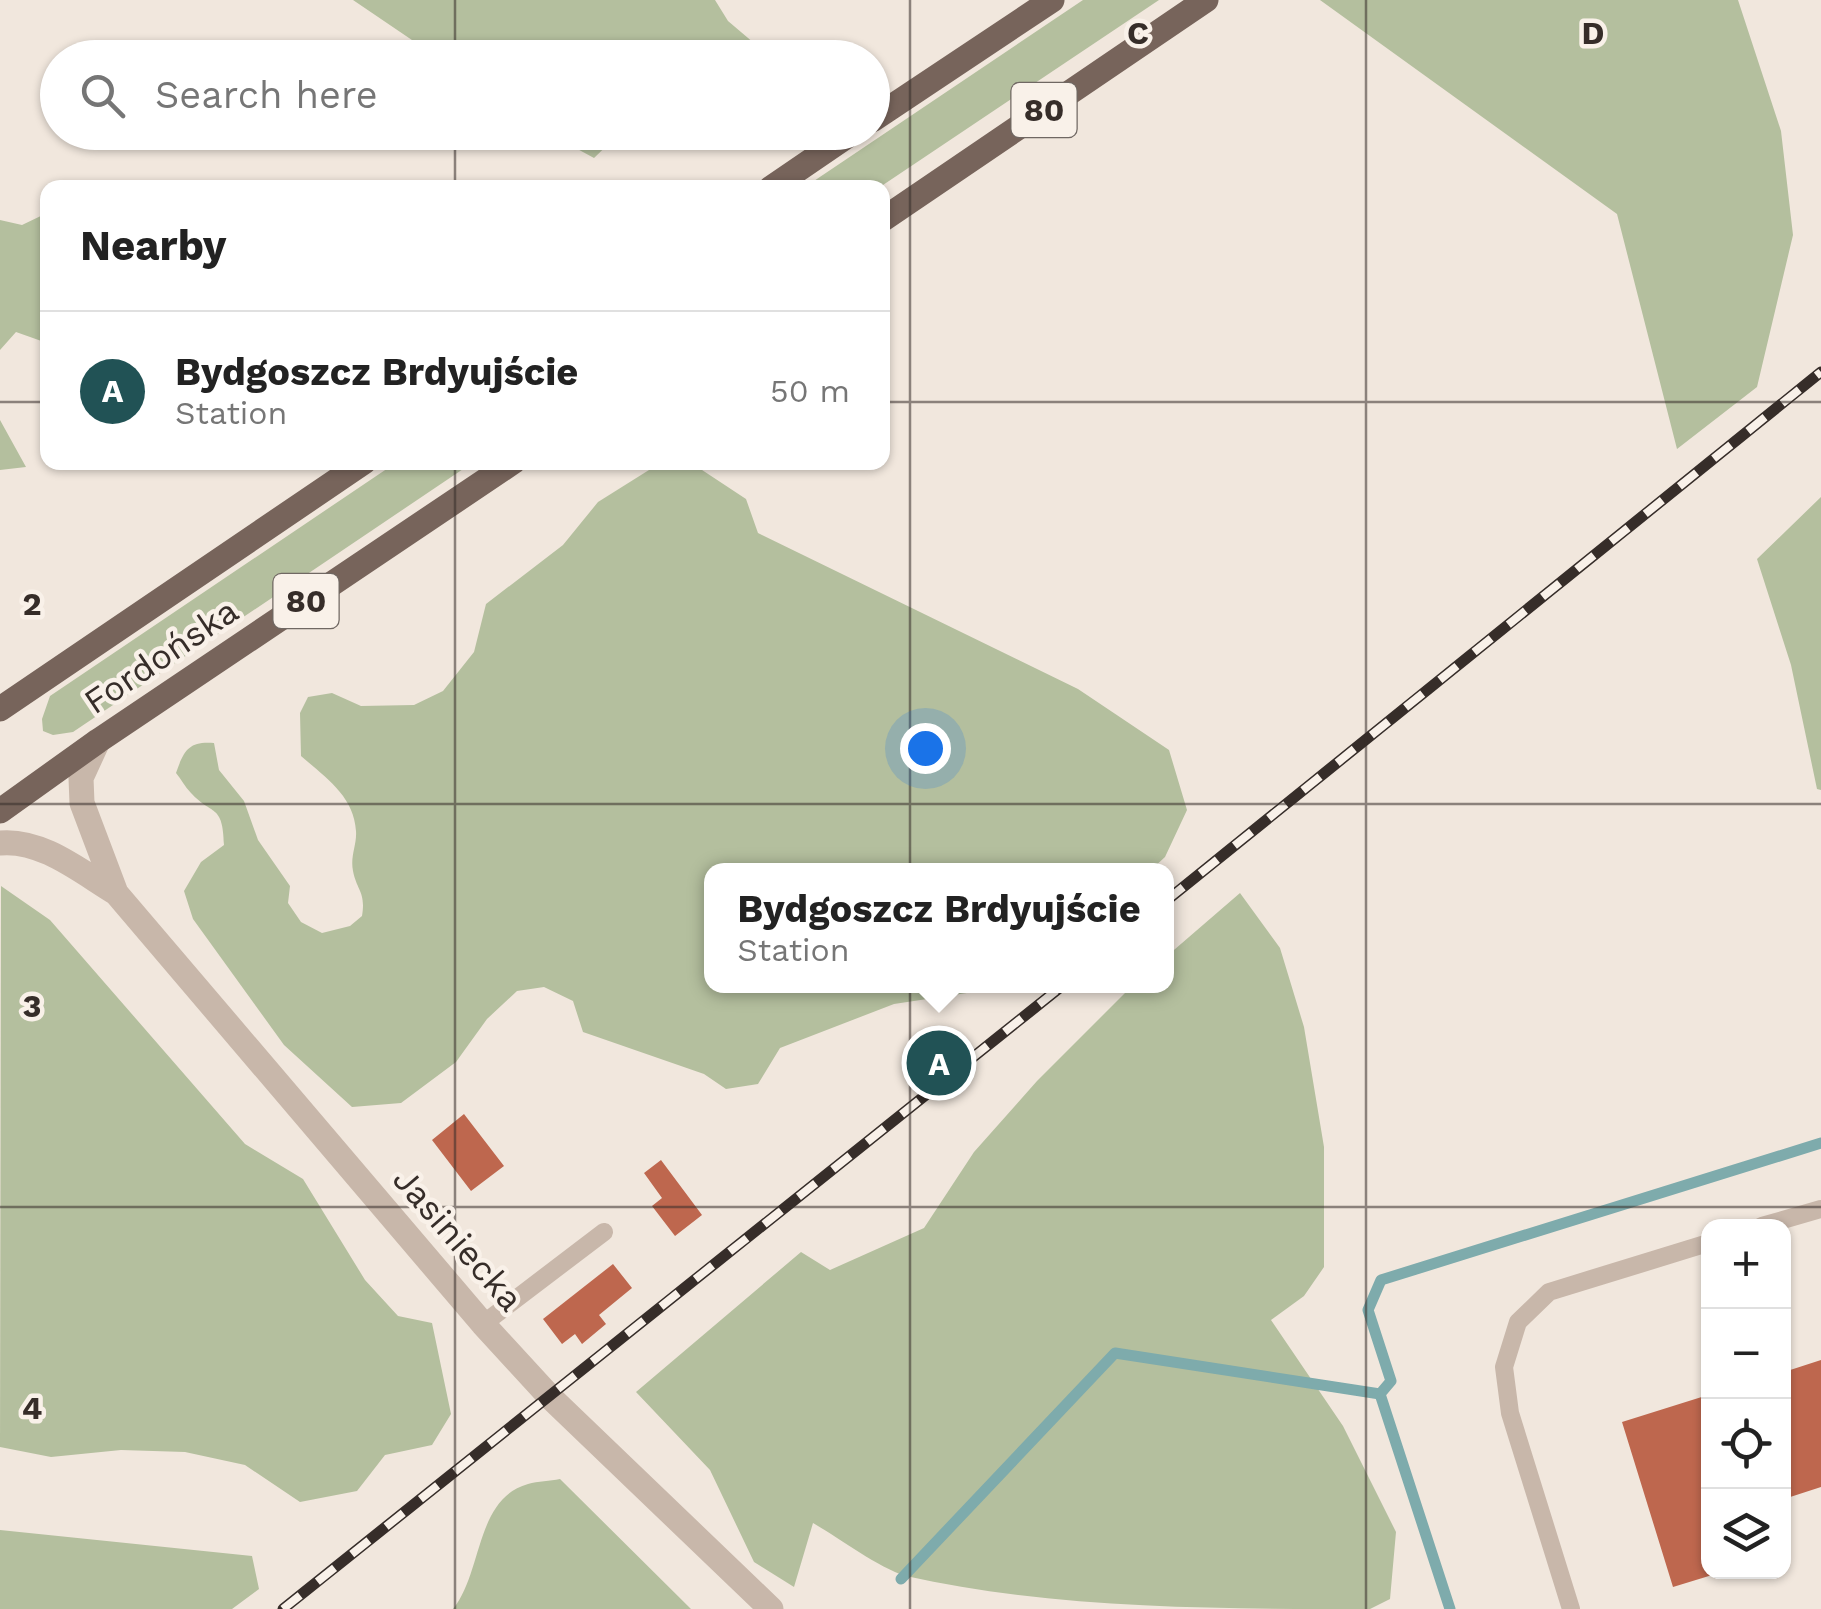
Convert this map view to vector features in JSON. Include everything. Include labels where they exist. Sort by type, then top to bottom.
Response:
[{"type":"main road","name":"80","points":[[890,108],[1052,0]]},
{"type":"main road","name":"80","points":[[890,215],[1206,0]]},
{"type":"main road","points":[[783,180],[827,150]]},
{"type":"main road","name":"Fordońska","points":[[0,709],[352,470]]},
{"type":"main road","name":"Fordońska","points":[[0,811],[502,470]]},
{"type":"street","name":"Jasiniecka","points":[[98,741],[81,778],[82,802],[116,893]]},
{"type":"street","name":"Jasiniecka","points":[[0,843],[20,842],[54,856],[116,893],[569,1418],[771,1609]]},
{"type":"lane","points":[[1786,1219],[1821,1209]]},
{"type":"lane","points":[[484,1324],[604,1232]]},
{"type":"lane","points":[[1572,1609],[1510,1413],[1504,1367],[1518,1322],[1549,1292],[1701,1245]]},
{"type":"green space","points":[[353,0],[715,0],[728,21],[750,40],[412,40]]},
{"type":"green space","points":[[1083,0],[1159,0],[890,180],[815,180],[860,150],[890,150],[890,130]]},
{"type":"green space","points":[[1320,0],[1738,0],[1781,131],[1793,235],[1757,387],[1677,449],[1617,214]]},
{"type":"green space","points":[[579,150],[602,150],[594,158]]},
{"type":"green space","points":[[40,216],[40,341],[16,332],[0,350],[0,220],[22,225]]},
{"type":"green space","points":[[0,420],[26,467],[0,470]]},
{"type":"green space","points":[[385,470],[462,470],[73,732],[53,735],[43,731],[42,719],[50,696]]},
{"type":"green space","points":[[649,470],[702,470],[746,499],[758,533],[1078,689],[1169,750],[1187,810],[1165,857],[1159,863],[704,863],[704,993],[967,993],[894,1004],[780,1048],[758,1084],[726,1089],[704,1074],[583,1032],[573,1001],[544,987],[517,991],[487,1019],[456,1062],[401,1103],[352,1107],[284,1045],[193,919],[184,891],[201,862],[224,845],[219,816],[191,793],[176,773],[182,758],[193,746],[214,743],[219,770],[244,801],[258,840],[290,886],[288,903],[301,922],[322,933],[350,926],[362,916],[363,908],[352,866],[354,819],[337,788],[301,756],[300,713],[308,697],[332,693],[361,706],[414,705],[443,691],[474,652],[486,604],[563,545],[598,502]]},
{"type":"green space","points":[[1821,497],[1821,790],[1817,789],[1791,665],[1757,559]]},
{"type":"green space","points":[[1,886],[50,920],[245,1144],[303,1179],[365,1280],[398,1316],[432,1323],[451,1414],[432,1445],[385,1455],[357,1491],[300,1502],[245,1465],[185,1452],[121,1450],[51,1457],[0,1447]]},
{"type":"green space","points":[[1240,893],[1280,948],[1304,1027],[1324,1147],[1324,1267],[1304,1296],[1271,1320],[1343,1426],[1396,1532],[1390,1599],[1370,1609],[1254,1608],[1136,1605],[1019,1595],[906,1576],[813,1523],[794,1587],[754,1562],[710,1470],[636,1392],[801,1252],[830,1270],[924,1228],[974,1152],[1037,1081],[1125,993],[1174,993],[1174,950]]},
{"type":"green space","points":[[560,1479],[691,1609],[453,1609],[463,1594],[498,1505],[511,1492],[528,1484]]},
{"type":"green space","points":[[0,1530],[252,1556],[259,1589],[232,1609],[0,1609]]},
{"type":"building","points":[[464,1114],[504,1166],[471,1191],[432,1140]]},
{"type":"building","points":[[661,1160],[702,1215],[675,1236],[652,1206],[662,1198],[644,1173]]},
{"type":"building","points":[[613,1264],[632,1288],[599,1315],[606,1324],[582,1344],[575,1334],[562,1344],[543,1319]]},
{"type":"building","points":[[1821,1360],[1821,1487],[1791,1497],[1791,1399],[1791,1370]]},
{"type":"building","points":[[1701,1397],[1701,1578],[1673,1587],[1622,1422]]},
{"type":"waterway","points":[[901,1579],[1115,1353],[1380,1394],[1391,1381],[1368,1310],[1381,1280],[1821,1143]]},
{"type":"waterway","points":[[1380,1394],[1450,1609]]},
{"type":"railway","points":[[1174,895],[1821,372]]},
{"type":"railway","points":[[283,1609],[1053,993]]},
{"type":"place","name":"Bydgoszcz Brdyujście","points":[[939,1063]]}]
